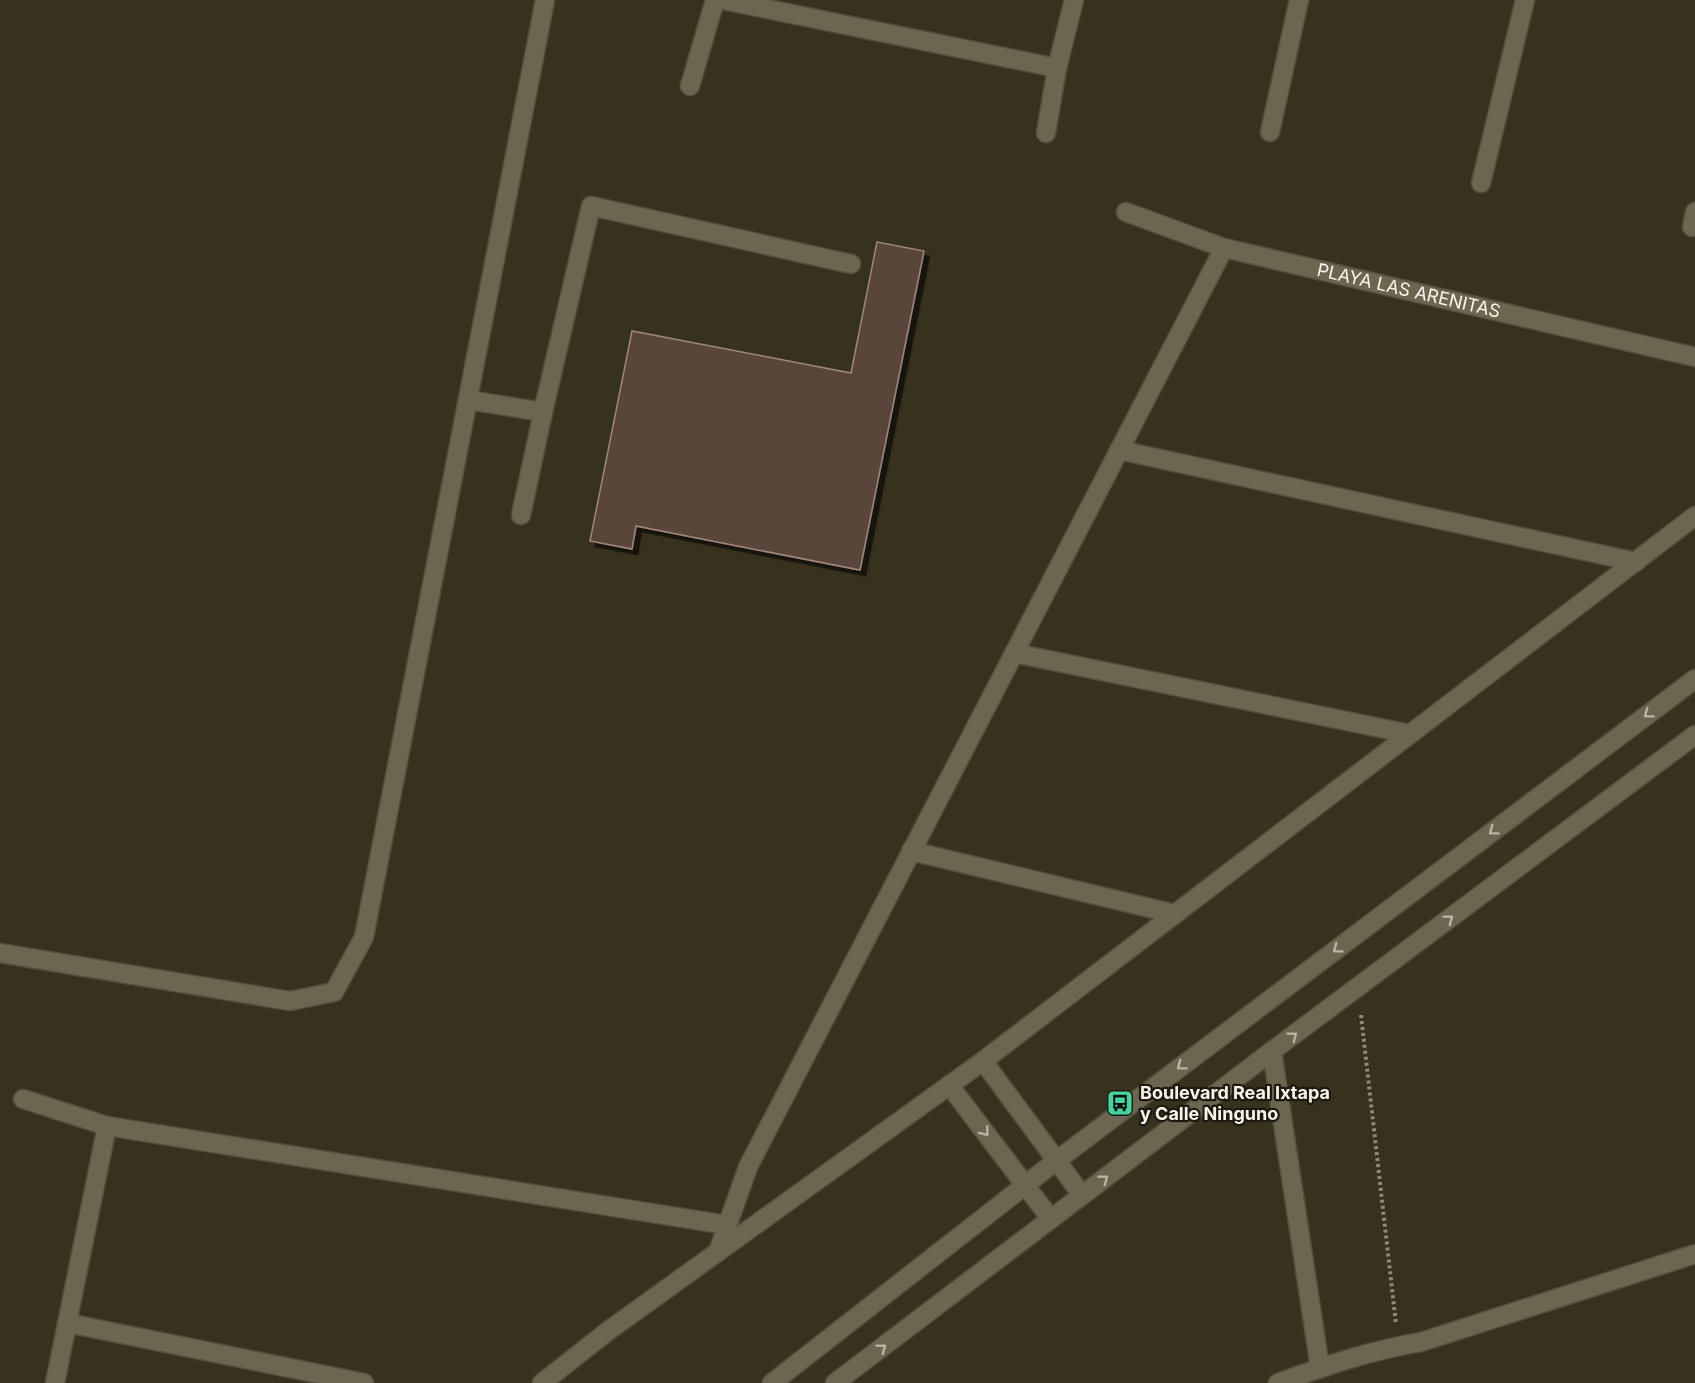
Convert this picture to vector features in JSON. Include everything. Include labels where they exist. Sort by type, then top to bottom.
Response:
[{"type":"street","points":[[0,953],[290,1001],[334,992],[364,937],[545,0]]},
{"type":"street","points":[[690,86],[715,0]]},
{"type":"street","points":[[723,0],[1057,68]]},
{"type":"street","points":[[1046,133],[1057,68],[1074,0]]},
{"type":"street","points":[[1270,132],[1299,0]]},
{"type":"street","points":[[1481,183],[1525,0]]},
{"type":"street","points":[[521,515],[591,206],[850,264]]},
{"type":"street","name":"PLAYA LAS ARENITAS","points":[[1125,212],[1224,248],[1695,357]]},
{"type":"street","points":[[717,1252],[748,1167],[1224,248]]},
{"type":"street","points":[[468,400],[543,412]]},
{"type":"street","points":[[1119,450],[1636,562]]},
{"type":"street","points":[[542,1383],[608,1331],[983,1061],[1695,516]]},
{"type":"street","points":[[1014,653],[1410,734]]},
{"type":"street","points":[[772,1383],[1056,1161],[1695,679]]},
{"type":"street","points":[[835,1383],[1272,1051],[1695,735]]},
{"type":"street","points":[[911,851],[1175,914]]},
{"type":"street","points":[[1272,1051],[1320,1368]]},
{"type":"street","points":[[983,1061],[1082,1195]]},
{"type":"street","points":[[949,1085],[1051,1219]]},
{"type":"street","points":[[23,1099],[107,1126],[727,1225]]},
{"type":"street","points":[[55,1383],[107,1126]]},
{"type":"street","points":[[1278,1383],[1398,1345],[1421,1342],[1695,1254]]},
{"type":"street","points":[[67,1323],[364,1383]]},
{"type":"path","points":[[1358,987],[1398,1345]]},
{"type":"building","points":[[877,242],[924,251],[860,570],[636,526],[632,549],[590,541],[632,331],[851,373]]},
{"type":"place","name":"Boulevard Real Ixtapa y Calle Ninguno","points":[[1120,1103]]}]
